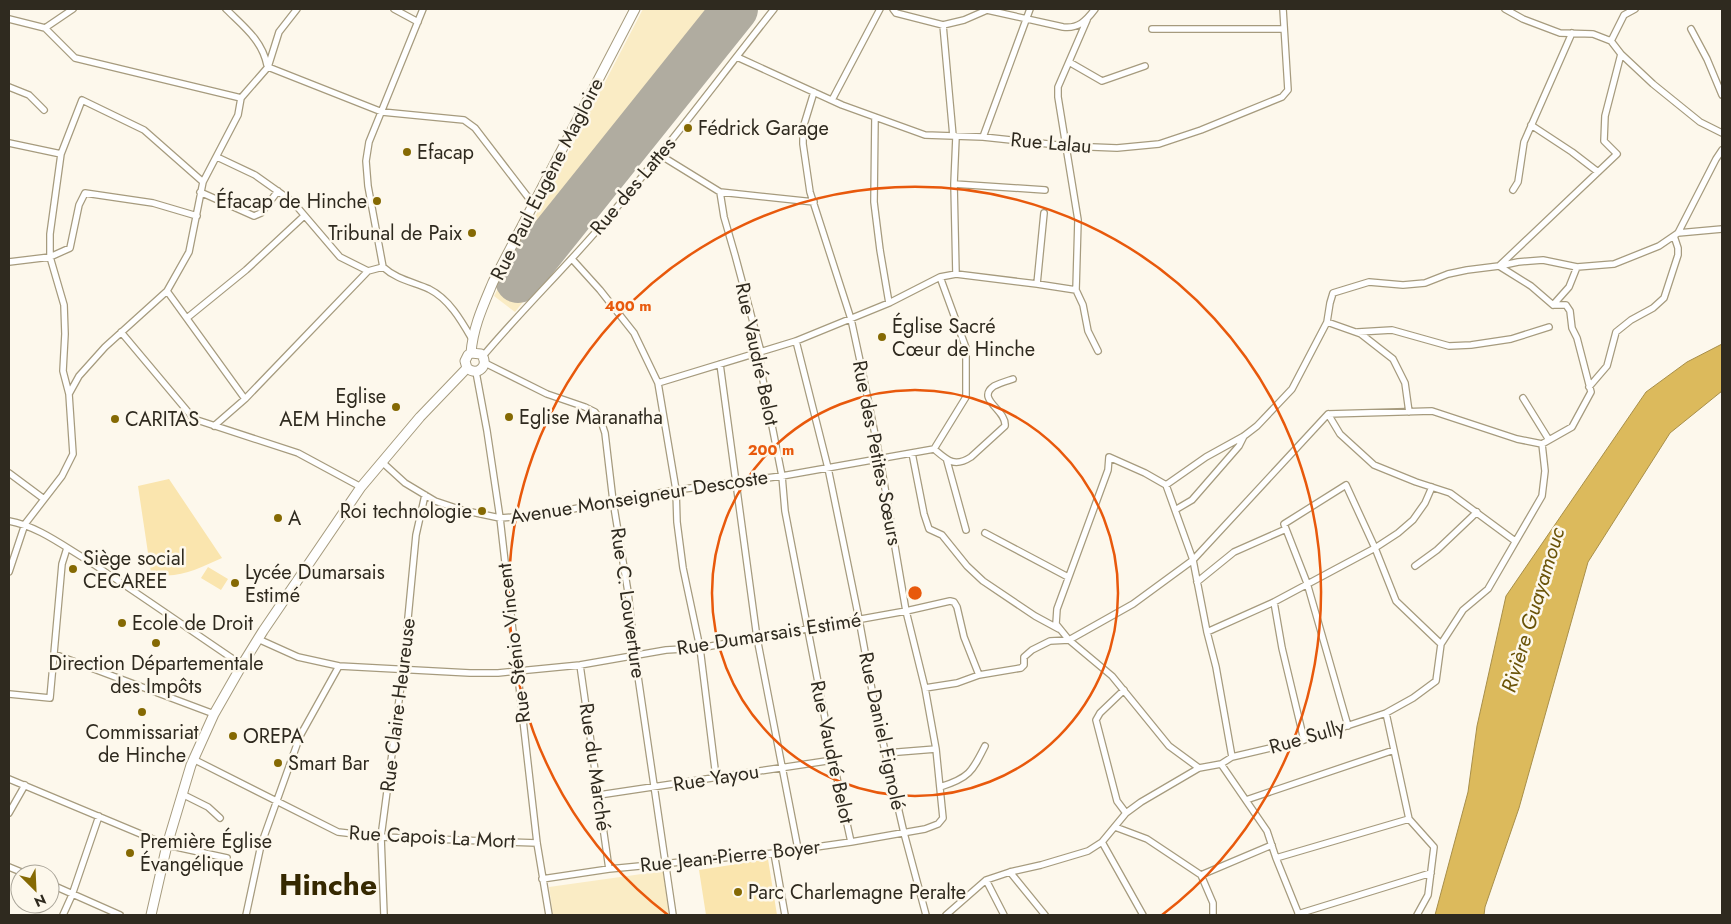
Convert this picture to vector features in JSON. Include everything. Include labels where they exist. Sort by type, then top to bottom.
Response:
[{"type":"main road","name":"Rue Paul Eugène Magloire","points":[[471,353],[472,339],[478,318],[493,282],[635,9]]},
{"type":"main road","points":[[151,915],[182,794],[194,759],[214,714],[242,665],[361,487],[420,417],[471,370],[483,368],[484,360],[478,353],[471,353],[466,358],[465,361],[471,370]]},
{"type":"street","points":[[45,28],[74,9]]},
{"type":"street","points":[[226,9],[253,35],[264,53],[268,68]]},
{"type":"street","points":[[68,394],[89,363],[167,291],[189,252],[203,182],[238,115],[241,98],[268,68],[279,32],[297,9]]},
{"type":"street","points":[[394,9],[418,22]]},
{"type":"street","points":[[423,9],[369,142],[366,161],[368,186],[383,267],[389,273],[429,290],[444,299],[461,320],[472,339]]},
{"type":"street","name":"Rue des Lattes","points":[[484,360],[518,315],[572,259],[660,155],[774,9]]},
{"type":"street","points":[[832,100],[880,9]]},
{"type":"street","points":[[892,9],[896,13],[943,25],[964,20],[987,9],[1063,27],[1073,28],[1087,20]]},
{"type":"street","points":[[983,137],[1030,9]]},
{"type":"street","points":[[1095,9],[1087,20],[1058,88],[1058,97],[1078,220],[1076,290],[1082,305],[1088,332],[1098,351]]},
{"type":"street","name":"Rue Lalau","points":[[737,57],[832,100],[925,135],[983,137],[1066,146],[1116,148],[1159,144],[1201,130],[1282,97],[1288,90],[1283,9]]},
{"type":"street","points":[[1505,9],[1523,19],[1560,33],[1593,34],[1611,41],[1621,54],[1700,122],[1722,133]]},
{"type":"street","points":[[1611,41],[1624,15],[1635,9]]},
{"type":"street","points":[[9,19],[45,28],[75,58],[241,98]]},
{"type":"street","points":[[943,25],[955,136],[956,274]]},
{"type":"street","points":[[1152,29],[1283,29]]},
{"type":"street","points":[[1691,30],[1707,59],[1722,95]]},
{"type":"street","points":[[1513,190],[1518,182],[1524,142],[1572,33]]},
{"type":"street","points":[[1499,266],[1617,154],[1604,141],[1605,116],[1621,54]]},
{"type":"street","points":[[1069,62],[1102,82],[1145,66]]},
{"type":"street","points":[[268,68],[382,112],[464,120],[470,124],[534,205]]},
{"type":"street","points":[[9,87],[30,95],[44,110]]},
{"type":"street","name":"Rue des Petites Sœurs","points":[[814,92],[802,128],[810,192],[851,319],[880,459],[906,612],[925,688],[936,749],[943,818]]},
{"type":"street","points":[[9,572],[24,524],[62,476],[72,454],[68,394],[63,371],[64,305],[50,257],[50,234],[61,154],[82,100],[144,130],[203,182]]},
{"type":"street","points":[[874,116],[874,202],[889,303]]},
{"type":"street","points":[[1532,125],[1598,172]]},
{"type":"street","points":[[9,143],[61,154]]},
{"type":"street","points":[[1589,387],[1607,366],[1616,332],[1631,320],[1653,308],[1664,298],[1678,255],[1676,235],[1722,150]]},
{"type":"street","points":[[660,155],[720,192],[814,202]]},
{"type":"street","points":[[216,157],[255,175],[293,202],[340,257],[368,270]]},
{"type":"street","points":[[954,184],[1045,190]]},
{"type":"street","points":[[200,192],[249,215],[257,216],[278,191]]},
{"type":"street","name":"Rue Vaudré Belot","points":[[720,192],[724,217],[736,255],[761,352],[760,365],[782,476],[785,511],[833,760],[851,842]]},
{"type":"street","points":[[9,262],[50,257],[70,248],[79,205],[85,193],[153,203],[197,216]]},
{"type":"street","points":[[1038,284],[1044,213]]},
{"type":"street","points":[[186,318],[246,270],[304,216]]},
{"type":"street","points":[[1166,485],[1206,457],[1244,436],[1257,426],[1292,389],[1327,322],[1333,293],[1370,282],[1403,285],[1425,283],[1448,274],[1518,262],[1543,260],[1577,267],[1614,264],[1659,246],[1676,235],[1722,229]]},
{"type":"street","points":[[572,259],[600,290],[634,334],[658,383],[676,490],[683,568],[700,648],[716,777]]},
{"type":"street","points":[[925,688],[957,683],[979,675],[1021,668],[1024,665],[1024,657],[1032,650],[1050,641],[1069,640],[1133,604],[1193,560],[1328,414],[1432,411],[1516,439],[1542,444],[1572,427],[1591,392],[1577,338],[1572,328],[1570,311],[1566,305],[1554,304],[1531,286],[1499,266]]},
{"type":"street","points":[[214,426],[246,399],[368,270],[383,267]]},
{"type":"street","points":[[1554,304],[1569,287],[1577,267]]},
{"type":"street","points":[[658,383],[796,342],[889,303],[940,277],[956,274],[1076,290]]},
{"type":"street","points":[[940,277],[966,348],[966,396],[934,448],[948,461],[956,463],[965,461],[1005,426],[1006,422],[1003,415],[989,401],[988,396],[989,391],[994,387],[1013,379]]},
{"type":"street","points":[[167,291],[246,399]]},
{"type":"street","points":[[1327,322],[1358,332],[1393,359],[1405,383],[1409,412]]},
{"type":"street","points":[[1358,332],[1392,330],[1449,346],[1511,339],[1549,326]]},
{"type":"street","points":[[121,332],[194,419],[298,453],[361,487]]},
{"type":"street","name":"Rue Daniel Fignolé","points":[[796,342],[828,468],[860,619],[876,712],[904,834],[926,915]]},
{"type":"street","name":"Rue C. Louverture","points":[[484,360],[547,394],[595,412],[605,433],[664,864],[673,915]]},
{"type":"street","points":[[720,364],[757,638],[798,849]]},
{"type":"street","name":"Rue Sténio Vincent","points":[[471,370],[487,431],[500,518],[537,843],[549,915]]},
{"type":"street","points":[[1523,398],[1549,440]]},
{"type":"street","points":[[1328,414],[1340,434],[1374,465],[1450,493],[1515,541]]},
{"type":"street","points":[[1175,510],[1192,500],[1240,446],[1244,436]]},
{"type":"street","name":"Rue Sully","points":[[946,915],[986,880],[1088,850],[1102,842],[1126,814],[1141,802],[1199,768],[1220,764],[1232,757],[1304,740],[1386,713],[1414,698],[1436,681],[1441,644],[1463,610],[1488,588],[1542,496],[1545,471],[1542,444]]},
{"type":"street","name":"Avenue Monseigneur Descoste","points":[[382,462],[405,483],[435,501],[448,506],[500,518],[540,515],[676,490],[782,476],[934,448]]},
{"type":"street","points":[[912,453],[929,530],[942,535],[967,566],[984,581],[1035,616],[1059,629]]},
{"type":"street","points":[[1199,768],[1169,746],[1112,676],[1069,640],[1056,624],[1057,609],[1108,470],[1109,457],[1146,473],[1166,485],[1193,560],[1216,667],[1232,757]]},
{"type":"street","points":[[948,461],[966,530]]},
{"type":"street","points":[[9,473],[44,499]]},
{"type":"street","points":[[1348,726],[1307,583],[1284,524],[1346,485],[1396,601],[1441,644]]},
{"type":"street","points":[[1207,632],[1274,602],[1398,533],[1413,520],[1425,503],[1432,487]]},
{"type":"street","name":"Rue Claire Heureuse","points":[[384,915],[381,837],[403,670],[416,535],[425,495]]},
{"type":"street","points":[[1416,566],[1437,550],[1477,512]]},
{"type":"street","points":[[9,521],[24,524],[68,548],[242,665]]},
{"type":"street","points":[[1197,582],[1234,552],[1286,529]]},
{"type":"street","points":[[985,533],[1068,577]]},
{"type":"street","points":[[9,694],[50,698],[62,564],[68,548]]},
{"type":"street","name":"Rue Dumarsais Estimé","points":[[258,639],[298,657],[339,666],[470,673],[518,671],[580,665],[666,650],[700,648],[906,612],[950,600],[957,607],[964,637],[979,675]]},
{"type":"street","points":[[1274,602],[1282,648],[1304,740]]},
{"type":"street","points":[[54,654],[214,714]]},
{"type":"street","name":"Rue du Marché","points":[[580,665],[600,795],[609,869]]},
{"type":"street","points":[[246,915],[261,846],[300,736],[339,666]]},
{"type":"street","points":[[1124,690],[1100,713],[1096,720],[1117,801],[1126,814]]},
{"type":"street","points":[[1386,713],[1409,820],[1434,847],[1428,895],[1417,915]]},
{"type":"street","points":[[940,787],[966,776],[974,767],[984,746]]},
{"type":"street","points":[[886,753],[936,749]]},
{"type":"street","points":[[1246,800],[1394,750]]},
{"type":"street","name":"Rue Capois La Mort","points":[[194,759],[338,832],[381,837],[537,843]]},
{"type":"street","name":"Rue Yayou","points":[[600,795],[833,760]]},
{"type":"street","points":[[1220,764],[1268,830],[1276,858],[1298,914],[1431,873]]},
{"type":"street","points":[[9,778],[168,845],[227,858]]},
{"type":"street","points":[[9,813],[25,785]]},
{"type":"street","points":[[182,794],[208,807],[220,818]]},
{"type":"street","points":[[63,915],[72,895],[99,816]]},
{"type":"street","name":"Rue Jean-Pierre Boyer","points":[[542,879],[609,869],[774,853],[904,834],[934,826],[943,818]]},
{"type":"street","points":[[1276,858],[1409,820]]},
{"type":"street","points":[[1115,827],[1147,839],[1202,875],[1213,903],[1213,915]]},
{"type":"street","points":[[1102,842],[1143,915]]},
{"type":"street","points":[[1202,875],[1272,845]]},
{"type":"street","points":[[774,853],[784,915]]},
{"type":"street","points":[[1010,872],[1045,915]]},
{"type":"street","points":[[986,880],[1004,915]]},
{"type":"street","points":[[60,888],[120,915]]},
{"type":"shaded area","points":[[643,9],[756,9],[515,312],[494,296]]},
{"type":"shaded area","points":[[169,479],[222,558],[187,572],[160,575],[151,573],[138,486]]},
{"type":"shaded area","points":[[208,567],[228,579],[221,590],[201,578]]},
{"type":"shaded area","name":"Parc Charlemagne Peralte","points":[[768,859],[777,915],[706,915],[699,870]]},
{"type":"shaded area","points":[[663,871],[669,915],[553,915],[549,887]]},
{"type":"water","name":"Rivière Guayamouc","points":[[1722,344],[1722,391],[1670,433],[1588,562],[1519,808],[1485,907],[1484,915],[1435,915],[1468,792],[1477,726],[1506,596],[1646,392],[1687,362]]},
{"type":"runway","points":[[518,280],[735,9]]},
{"type":"place","name":"Fédrick Garage","points":[[688,128]]},
{"type":"place","name":"Efacap","points":[[407,152]]},
{"type":"place","name":"Éfacap de Hinche","points":[[377,201]]},
{"type":"place","name":"Tribunal de Paix","points":[[472,233]]},
{"type":"place","name":"Église Sacré Cœur de Hinche","points":[[882,337]]},
{"type":"place","name":"Eglise AEM Hinche","points":[[396,407]]},
{"type":"place","name":"Eglise Maranatha","points":[[509,417]]},
{"type":"place","name":"CARITAS","points":[[115,419]]},
{"type":"place","name":"Roi technologie","points":[[482,511]]},
{"type":"place","name":"A","points":[[278,518]]},
{"type":"place","name":"Siège social CECAREE","points":[[73,569]]},
{"type":"place","name":"Lycée Dumarsais Estimé","points":[[235,583]]},
{"type":"place","name":"Ecole de Droit","points":[[122,623]]},
{"type":"place","name":"Direction Départementale des Impôts","points":[[156,643]]},
{"type":"place","name":"Commissariat de Hinche","points":[[142,712]]},
{"type":"place","name":"OREPA","points":[[233,736]]},
{"type":"place","name":"Smart Bar","points":[[278,763]]},
{"type":"place","name":"Première Église Évangélique","points":[[130,853]]},
{"type":"place","name":"Parc Charlemagne Peralte","points":[[738,892]]},
{"type":"district","name":"Hinche","points":[[328,884]]}]
